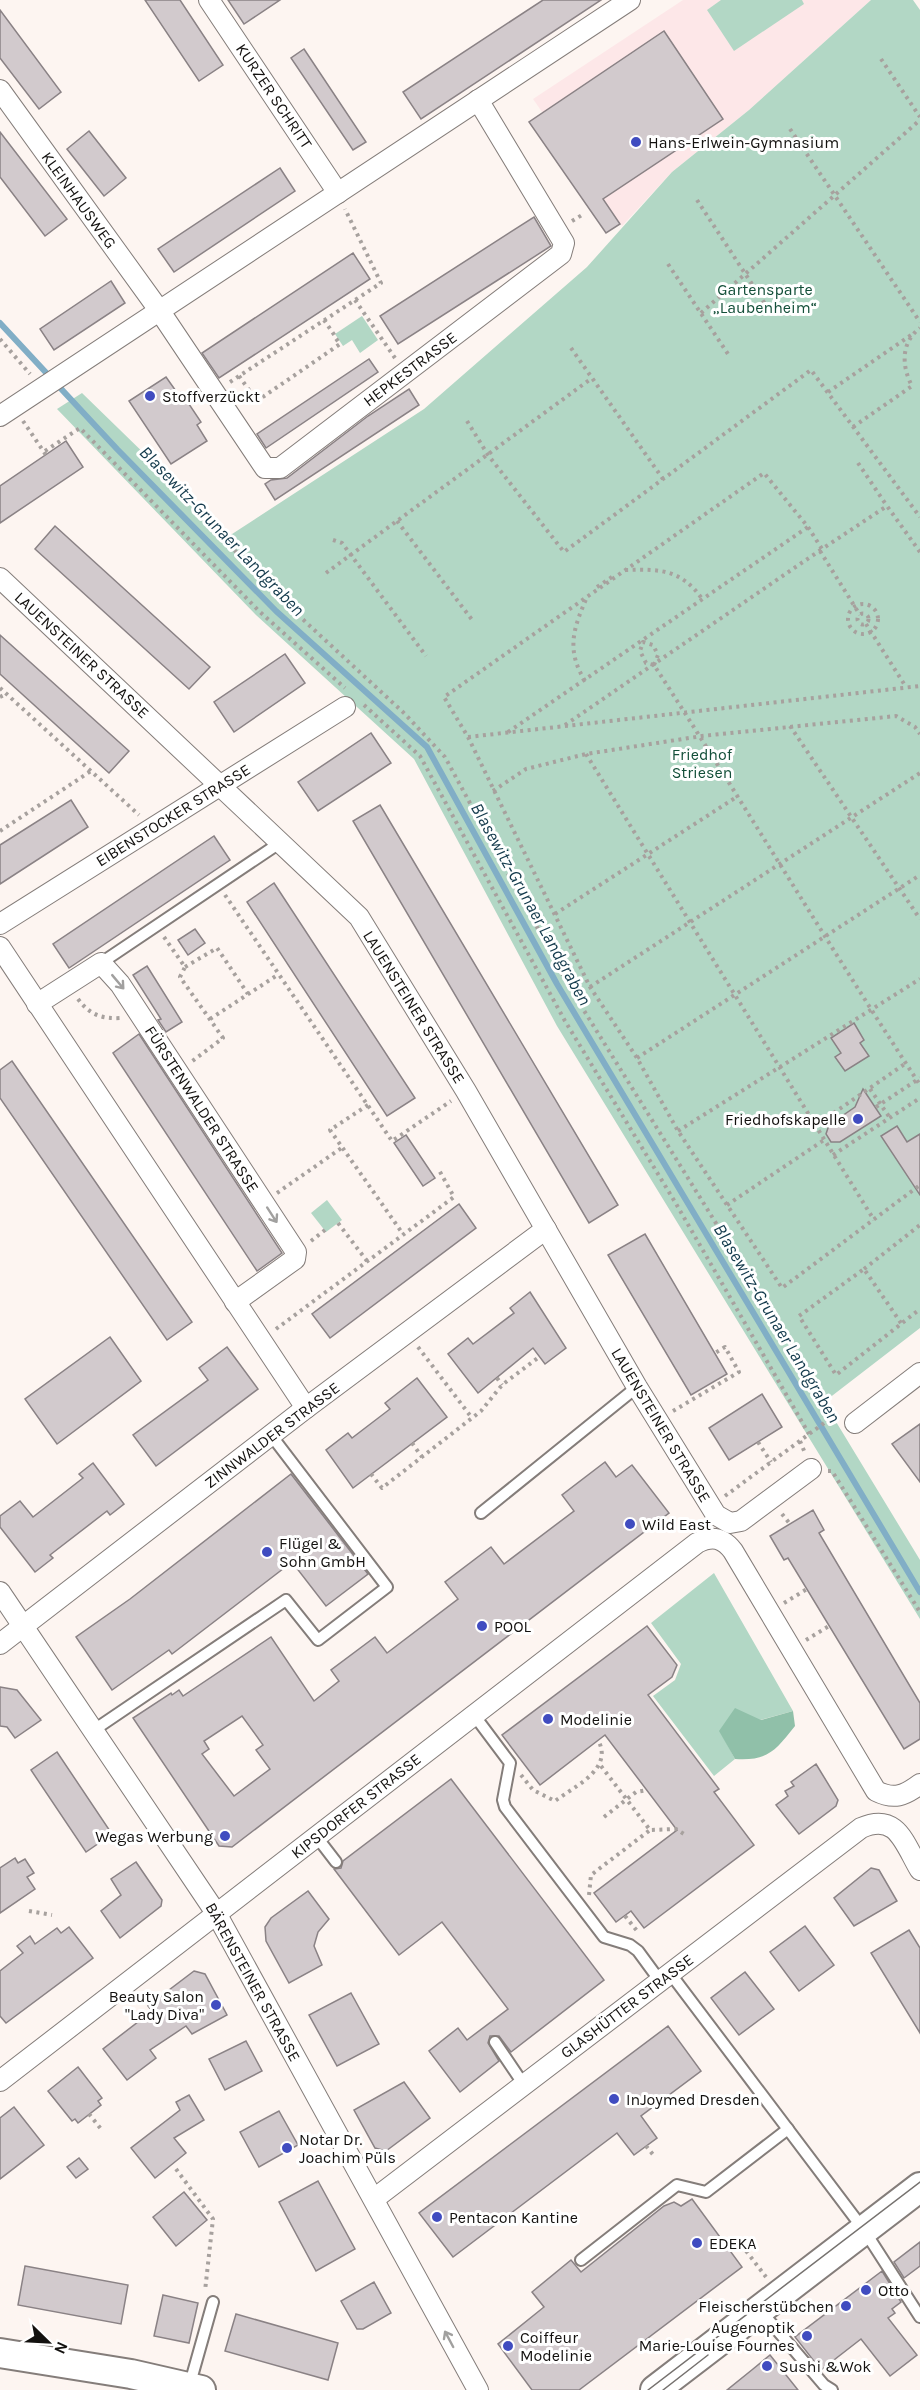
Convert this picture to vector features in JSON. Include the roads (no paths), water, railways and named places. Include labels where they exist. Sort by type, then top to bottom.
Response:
[{"type":"main road","points":[[655,2390],[920,2187]]},
{"type":"main road","points":[[0,2353],[131,2374],[195,2388]]},
{"type":"street","name":"KURZER SCHRITT","points":[[209,0],[337,194]]},
{"type":"street","points":[[7,412],[630,0]]},
{"type":"street","name":"KLEINHAUSWEG","points":[[0,90],[159,310]]},
{"type":"street","name":"HEPKESTRASSE","points":[[159,310],[265,468],[280,468],[561,254],[564,243],[478,100]]},
{"type":"street","name":"LAUENSTEINER STRASSE","points":[[0,578],[359,917],[466,1091],[726,1542],[867,1779],[876,1791],[888,1797],[898,1797],[920,1784]]},
{"type":"street","name":"EIBENSTOCKER STRASSE","points":[[0,924],[353,701]]},
{"type":"street","points":[[0,947],[306,1408]]},
{"type":"street","points":[[37,1004],[101,963]]},
{"type":"street","name":"FÜRSTENWALDER STRASSE","points":[[101,963],[120,984],[296,1252],[295,1259],[235,1302]]},
{"type":"street","name":"ZINNWALDER STRASSE","points":[[0,1644],[306,1408],[546,1229]]},
{"type":"street","points":[[855,1423],[920,1373]]},
{"type":"street","name":"KIPSDORFER STRASSE","points":[[0,2081],[697,1543],[716,1522],[741,1521],[811,1469]]},
{"type":"street","name":"BÄRENSTEINER STRASSE","points":[[0,1592],[216,1913],[477,2390]]},
{"type":"street","name":"GLASHÜTTER STRASSE","points":[[374,2199],[861,1828],[875,1822],[885,1822],[894,1827],[920,1870]]},
{"type":"lane","points":[[101,963],[281,842]]},
{"type":"lane","points":[[481,1513],[637,1387]]},
{"type":"lane","points":[[94,1730],[286,1599],[318,1640],[387,1587],[271,1435]]},
{"type":"lane","points":[[474,1715],[510,1763],[503,1800],[505,1807],[604,1937],[630,1945],[665,1977],[788,2129],[864,2230],[920,2317]]},
{"type":"lane","points":[[316,1836],[336,1862]]},
{"type":"lane","points":[[495,2042],[524,2085]]},
{"type":"lane","points":[[581,2260],[677,2185],[706,2192],[788,2129]]},
{"type":"lane","points":[[195,2388],[208,2299]]},
{"type":"lane","points":[[769,2302],[824,2385],[832,2390]]},
{"type":"waterway","name":"Blasewitz‐Grunaer Landgraben","points":[[0,323],[117,449],[276,611],[427,747],[557,984],[920,1592]]},
{"type":"tram line","points":[[648,2390],[920,2182]]},
{"type":"tram line","points":[[663,2390],[708,2355]]},
{"type":"place","name":"Hans-Erlwein-Gymnasium","points":[[636,142]]},
{"type":"place","name":"Stoffverzückt","points":[[150,396]]},
{"type":"place","name":"Friedhofskapelle","points":[[858,1119]]},
{"type":"place","name":"Wild East","points":[[630,1524]]},
{"type":"place","name":"Flügel & Sohn GmbH","points":[[267,1552]]},
{"type":"place","name":"POOL","points":[[482,1626]]},
{"type":"place","name":"Modelinie","points":[[548,1719]]},
{"type":"place","name":"Wegas Werbung","points":[[225,1836]]},
{"type":"place","name":"Beauty Salon \"Lady Diva\"","points":[[216,2005]]},
{"type":"place","name":"InJoymed Dresden","points":[[614,2099]]},
{"type":"place","name":"Notar Dr. Joachim Püls","points":[[287,2148]]},
{"type":"place","name":"Pentacon Kantine","points":[[437,2217]]},
{"type":"place","name":"EDEKA","points":[[697,2243]]},
{"type":"place","name":"Otto","points":[[866,2290]]},
{"type":"place","name":"Fleischerstübchen","points":[[846,2306]]},
{"type":"place","name":"Augenoptik Marie-Louise Fournes","points":[[807,2336]]},
{"type":"place","name":"Coiffeur Modelinie","points":[[508,2346]]},
{"type":"place","name":"Sushi &Wok","points":[[767,2366]]},
{"type":"park label","name":"Gartensparte „Laubenheim“","points":[[765,298]]},
{"type":"park label","name":"Friedhof Striesen","points":[[702,763]]}]
